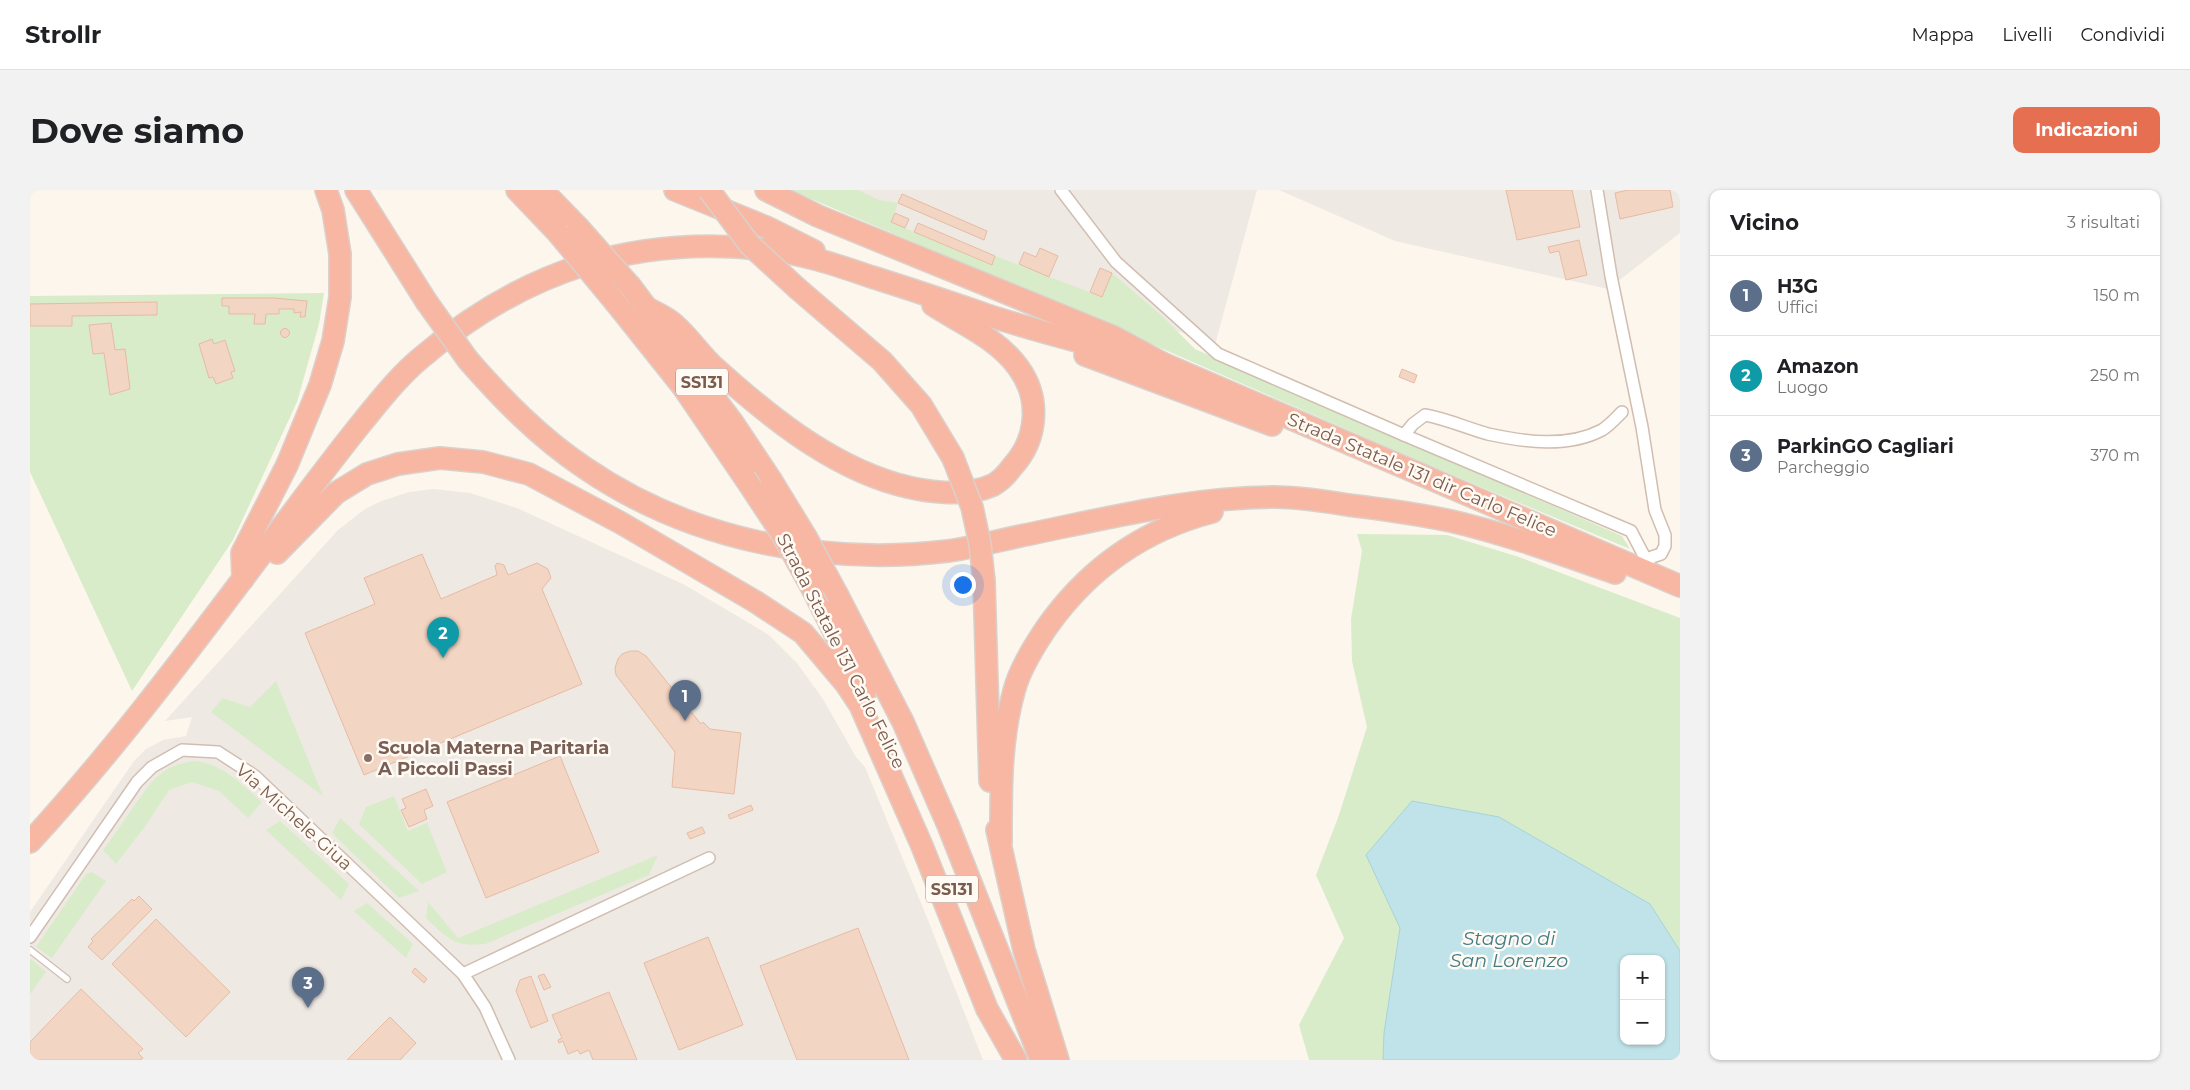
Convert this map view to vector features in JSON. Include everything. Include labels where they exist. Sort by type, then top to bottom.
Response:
[{"type":"highway","points":[[243,579],[242,553],[287,465],[320,384],[332,341],[340,297],[340,254],[333,210],[326,190]]},
{"type":"highway","points":[[356,190],[426,301],[468,360],[499,396],[536,431],[586,469],[636,498],[690,522],[745,540],[801,550],[880,556],[950,551],[1159,508],[1218,500],[1282,497],[1306,498],[1401,512],[1452,522],[1532,544],[1615,572]]},
{"type":"highway","name":"Strada Statale 131 Carlo Felice","points":[[516,190],[568,230],[631,287],[733,423],[806,537],[903,722],[948,825],[1041,1060]]},
{"type":"highway","name":"Strada Statale 131 Carlo Felice","points":[[542,190],[616,302],[683,387],[745,478],[782,534],[814,590],[911,786],[1020,1060]]},
{"type":"highway","points":[[675,190],[766,227],[854,271]]},
{"type":"highway","points":[[709,190],[750,245],[798,290],[882,361],[921,405],[953,458],[974,516],[980,544],[984,581],[987,746],[992,814],[1001,842]]},
{"type":"highway","points":[[766,190],[818,216],[1114,337],[1164,364]]},
{"type":"highway","points":[[30,842],[132,724],[342,447],[379,402],[420,358],[488,307],[541,280],[592,262],[648,250],[691,247],[735,247],[773,250],[828,262],[1012,323],[1164,364]]},
{"type":"highway","points":[[649,309],[675,324],[706,360],[767,412],[853,468],[895,484],[931,493],[954,492],[992,485],[1004,476],[1017,462],[1032,430],[1034,414],[1028,385],[1018,367],[999,346],[910,289]]},
{"type":"highway","points":[[1012,323],[1087,356],[1301,436],[1532,533],[1680,602]]},
{"type":"highway","name":"Strada Statale 131 dir Carlo Felice","points":[[1164,364],[1650,567],[1680,586]]},
{"type":"highway","points":[[243,579],[267,563],[336,493],[367,474],[398,464],[440,458],[483,462],[529,474],[621,523],[756,602],[803,633],[846,684],[860,705],[922,846],[987,1009],[1016,1060]]},
{"type":"highway","points":[[1058,1060],[1024,950],[1006,877],[1001,842],[1001,774],[1004,740],[1014,690],[1037,642],[1063,605],[1094,573],[1140,540],[1176,523],[1220,510],[1245,506],[1341,504]]},
{"type":"street","points":[[1062,190],[1116,262],[1218,354],[1631,531],[1650,567],[1665,546],[1665,535],[1655,510],[1642,427],[1611,276],[1597,190]]},
{"type":"street","points":[[1404,435],[1412,424],[1425,415],[1488,434],[1537,441],[1569,442],[1603,429],[1622,412]]},
{"type":"street","name":"Via Michele Giua","points":[[30,937],[137,782],[152,766],[182,750],[218,752],[255,776],[464,974],[486,1007],[509,1060]]},
{"type":"street","points":[[464,974],[708,858]]},
{"type":"lane","points":[[30,950],[67,979]]},
{"type":"shaded area","points":[[802,190],[1257,190],[1215,345]]},
{"type":"shaded area","points":[[1279,190],[1680,190],[1680,233],[1608,289],[1395,241]]},
{"type":"shaded area","points":[[434,489],[470,493],[517,508],[685,585],[769,635],[797,663],[823,699],[856,757],[865,767],[983,1060],[30,1060],[30,912],[134,761],[146,749],[163,740],[186,736],[192,717],[165,721],[338,530],[365,509],[379,502],[409,492]]},
{"type":"green space","points":[[790,190],[858,190],[879,200],[898,203],[891,222],[991,265],[995,256],[1102,297],[1112,273],[1162,316],[1195,349],[1622,536],[1630,549],[1426,464],[1067,307]]},
{"type":"green space","points":[[324,293],[319,324],[297,402],[233,540],[132,691],[30,472],[30,296]]},
{"type":"green space","points":[[1357,534],[1447,535],[1519,557],[1680,618],[1680,1060],[1309,1060],[1299,1025],[1344,938],[1316,875],[1339,815],[1367,727],[1352,661],[1351,619],[1362,551]]},
{"type":"green space","points":[[276,681],[323,796],[211,712],[223,698],[250,707]]},
{"type":"green space","points":[[198,761],[217,767],[225,772],[262,802],[248,818],[219,791],[192,782],[169,790],[146,825],[116,864],[103,850],[145,790],[166,770]]},
{"type":"green space","points":[[394,796],[408,831],[427,823],[447,872],[422,884],[359,824],[366,807]]},
{"type":"green space","points":[[340,818],[419,891],[399,898],[332,833]]},
{"type":"green space","points":[[280,821],[349,884],[341,900],[266,830]]},
{"type":"green space","points":[[658,855],[649,875],[485,944],[458,943],[439,931],[426,918],[428,902],[458,938]]},
{"type":"green space","points":[[92,872],[106,881],[52,958],[36,947],[86,874]]},
{"type":"green space","points":[[367,903],[413,944],[406,958],[354,911]]},
{"type":"green space","points":[[30,960],[46,972],[30,994]]},
{"type":"water","name":"Stagno di San Lorenzo","points":[[1412,801],[1499,817],[1650,904],[1680,951],[1680,1060],[1383,1060],[1384,1033],[1400,928],[1366,855]]},
{"type":"building","points":[[1506,190],[1572,190],[1580,227],[1517,240]]},
{"type":"building","points":[[1628,190],[1670,190],[1673,207],[1620,219],[1615,193]]},
{"type":"building","points":[[902,194],[987,231],[984,240],[898,203]]},
{"type":"building","points":[[895,213],[909,219],[905,228],[891,222]]},
{"type":"building","points":[[918,223],[995,256],[992,265],[914,232]]},
{"type":"building","points":[[1579,240],[1587,275],[1566,280],[1559,251],[1550,253],[1548,247]]},
{"type":"building","points":[[1040,248],[1058,256],[1049,277],[1019,264],[1024,252],[1036,257]]},
{"type":"building","points":[[1100,268],[1112,273],[1102,297],[1090,292]]},
{"type":"building","points":[[222,298],[274,298],[307,301],[305,317],[300,317],[301,312],[294,313],[294,309],[279,309],[279,314],[266,314],[265,324],[254,324],[255,314],[229,314],[229,306],[222,306]]},
{"type":"building","points":[[157,302],[157,315],[72,316],[72,326],[30,326],[30,304]]},
{"type":"building","points":[[111,323],[115,350],[125,349],[130,389],[110,395],[104,353],[93,354],[89,325]]},
{"type":"building","points":[[285,328],[290,333],[285,338],[280,333]]},
{"type":"building","points":[[212,339],[214,344],[225,340],[235,371],[231,372],[233,378],[216,384],[213,377],[209,378],[199,344]]},
{"type":"building","points":[[1402,369],[1417,375],[1414,383],[1399,377]]},
{"type":"building","points":[[422,554],[441,599],[497,575],[495,566],[497,563],[504,565],[508,575],[537,563],[548,569],[551,578],[542,589],[582,684],[364,775],[305,633],[375,604],[364,578]]},
{"type":"building","points":[[638,651],[646,656],[701,724],[703,722],[710,729],[741,733],[734,794],[672,787],[675,752],[616,675],[615,668],[618,659],[622,654]]},
{"type":"building","points":[[560,756],[599,852],[486,898],[447,802]]},
{"type":"building","points":[[426,789],[433,806],[424,810],[427,819],[409,827],[401,810],[406,808],[402,799]]},
{"type":"building","points":[[751,805],[753,810],[730,819],[728,815]]},
{"type":"building","points":[[702,827],[705,833],[690,839],[687,833]]},
{"type":"building","points":[[139,896],[152,909],[102,960],[88,947],[93,941],[91,939],[132,899],[134,901]]},
{"type":"building","points":[[156,919],[230,992],[186,1037],[112,964]]},
{"type":"building","points":[[858,928],[909,1060],[797,1060],[760,966]]},
{"type":"building","points":[[708,937],[743,1025],[679,1050],[644,963]]},
{"type":"building","points":[[415,968],[427,979],[424,983],[412,972]]},
{"type":"building","points":[[544,974],[551,987],[544,990],[538,976]]},
{"type":"building","points":[[531,976],[548,1021],[531,1028],[516,991],[520,980]]},
{"type":"building","points":[[81,989],[143,1049],[138,1053],[143,1058],[140,1060],[30,1060],[30,1042]]},
{"type":"building","points":[[609,992],[637,1060],[593,1060],[589,1050],[580,1054],[578,1050],[568,1054],[563,1041],[559,1043],[558,1040],[562,1038],[552,1015]]},
{"type":"building","points":[[390,1017],[416,1043],[400,1060],[347,1060]]},
{"type":"place","name":"Amazon","points":[[443,658]]},
{"type":"place","name":"H3G","points":[[685,721]]},
{"type":"place","name":"Scuola Materna Paritaria A Piccoli Passi","points":[[368,758]]},
{"type":"place","name":"ParkinGO Cagliari","points":[[308,1008]]}]
